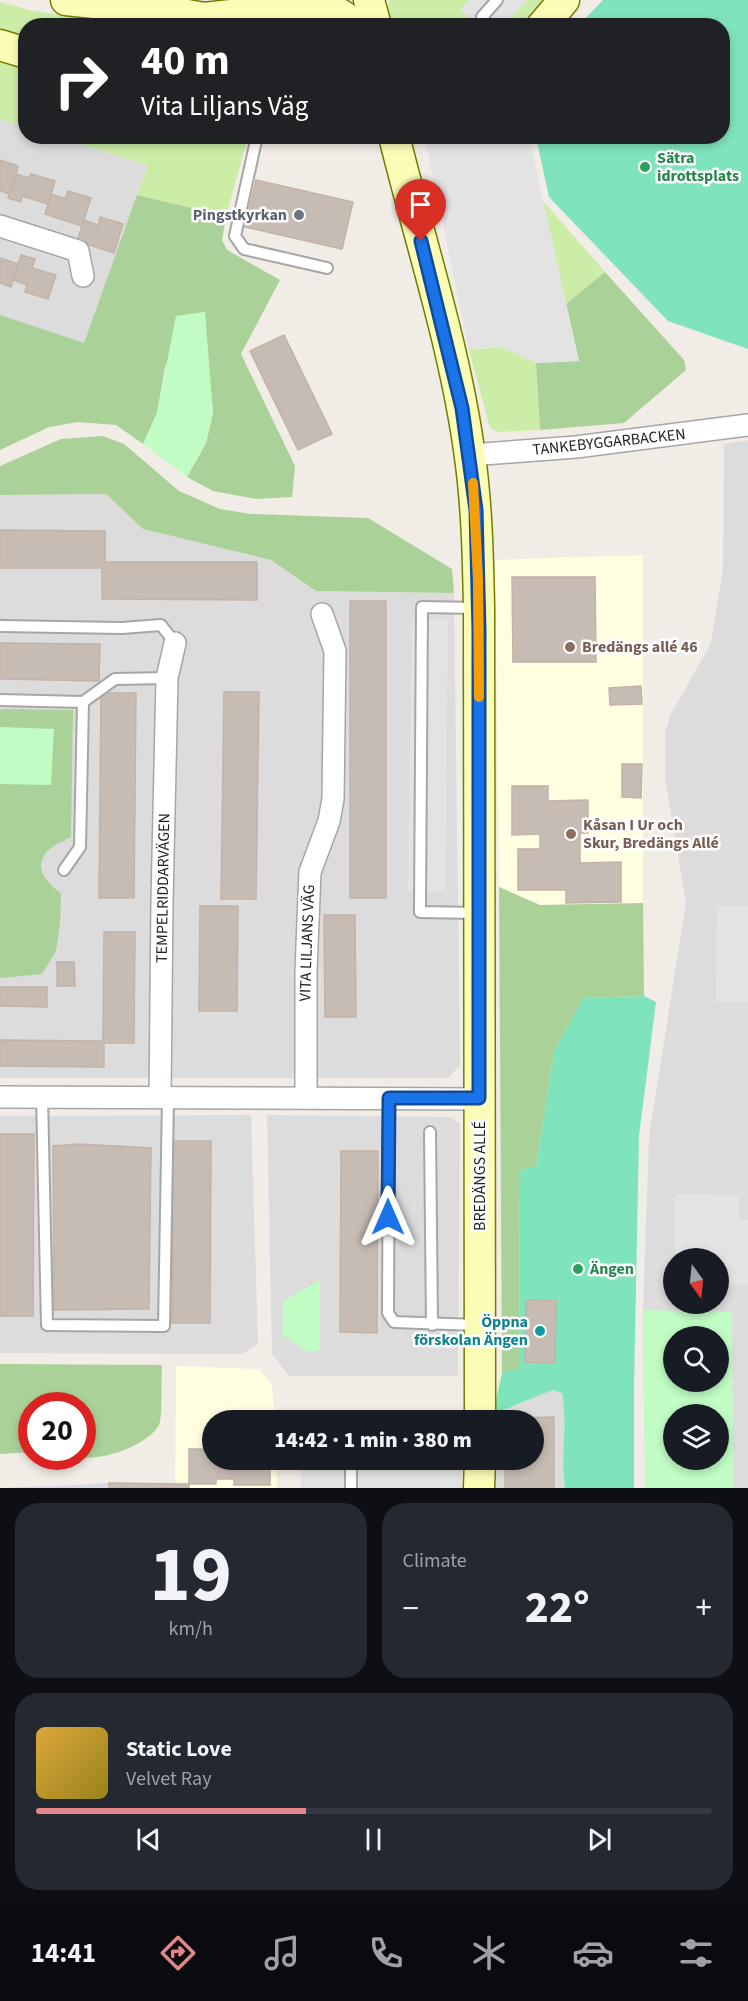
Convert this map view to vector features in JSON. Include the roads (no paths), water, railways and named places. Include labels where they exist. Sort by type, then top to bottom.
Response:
[{"type":"street","points":[[66,0],[149,8],[204,18],[310,6],[326,7],[346,18]]},
{"type":"street","points":[[149,8],[246,0]]},
{"type":"street","points":[[348,0],[352,18]]},
{"type":"street","points":[[369,0],[373,18]]},
{"type":"street","points":[[549,18],[564,0]]},
{"type":"street","points":[[0,45],[18,51]]},
{"type":"street","name":"BREDÄNGS ALLÉ","points":[[396,144],[451,357],[470,455],[477,526],[480,1410]]},
{"type":"street","points":[[0,226],[78,251],[83,276]]},
{"type":"street","name":"TANKEBYGGARBACKEN","points":[[470,455],[576,447],[748,425]]},
{"type":"street","name":"VITA LILJANS VÄG","points":[[306,1098],[306,971],[310,872],[329,821],[333,799],[335,651],[322,614]]},
{"type":"street","name":"TEMPELRIDDARVÄGEN","points":[[164,1098],[162,902],[167,678],[175,643]]},
{"type":"street","points":[[0,1096],[479,1098]]},
{"type":"street","points":[[479,1488],[480,1470]]},
{"type":"lane","points":[[483,18],[497,0]]},
{"type":"lane","points":[[255,144],[236,236],[244,249],[327,268]]},
{"type":"lane","points":[[478,608],[422,607],[420,912],[480,913]]},
{"type":"lane","name":"TEMPELRIDDARVÄGEN","points":[[0,626],[122,628],[161,625],[175,643]]},
{"type":"lane","points":[[0,700],[83,702],[116,679],[167,678]]},
{"type":"lane","points":[[64,870],[80,847],[83,702]]},
{"type":"lane","points":[[42,1096],[47,1325],[67,1326],[164,1326],[164,1098]]},
{"type":"lane","points":[[389,1098],[388,1313],[394,1322],[481,1325]]},
{"type":"lane","points":[[430,1132],[432,1324]]},
{"type":"lane","points":[[351,1470],[351,1488]]},
{"type":"place","name":"Sätra idrottsplats","points":[[645,167]]},
{"type":"place","name":"Pingstkyrkan","points":[[299,215]]},
{"type":"place","name":"Bredängs allé 46","points":[[570,647]]},
{"type":"place","name":"Kåsan I Ur och Skur, Bredängs Allé","points":[[571,834]]},
{"type":"place","name":"Ängen","points":[[578,1269]]},
{"type":"place","name":"Öppna förskolan Ängen","points":[[540,1331]]}]
